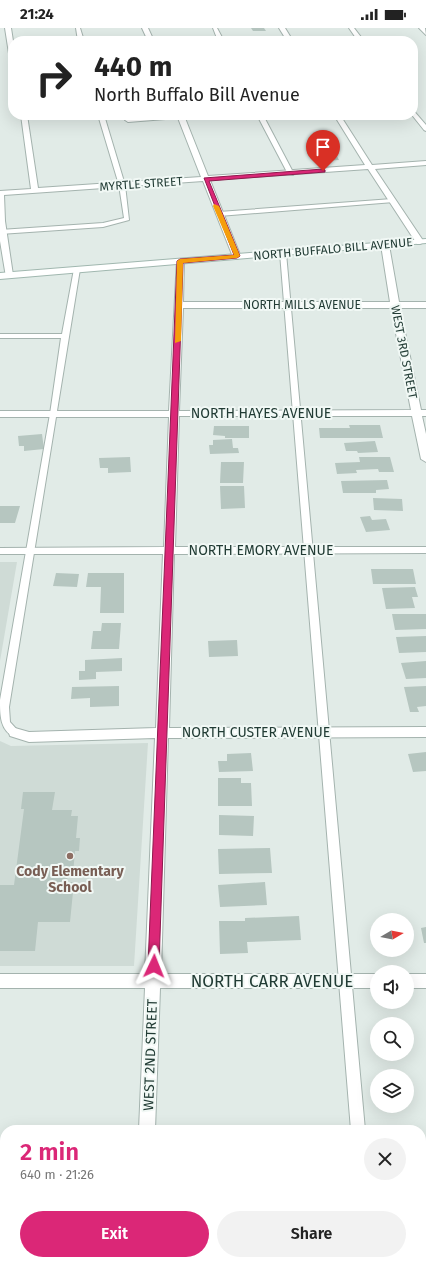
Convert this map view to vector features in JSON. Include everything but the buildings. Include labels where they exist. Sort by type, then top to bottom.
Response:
[{"type":"street","points":[[422,28],[426,33]]},
{"type":"street","points":[[25,120],[35,190]]},
{"type":"street","points":[[182,120],[237,256]]},
{"type":"street","points":[[340,120],[392,200],[423,242]]},
{"type":"street","name":"MYRTLE STREET","points":[[0,194],[35,190],[291,174],[426,163]]},
{"type":"street","points":[[0,194],[1,232],[9,275]]},
{"type":"street","name":"NORTH BUFFALO BILL AVENUE","points":[[0,276],[423,242]]},
{"type":"street","name":"WEST 3RD STREET","points":[[385,245],[394,305],[421,413],[426,459]]},
{"type":"street","name":"WEST 2ND STREET","points":[[147,1125],[180,261]]},
{"type":"street","name":"NORTH MILLS AVENUE","points":[[178,305],[426,305]]},
{"type":"street","name":"NORTH HAYES AVENUE","points":[[0,414],[421,413]]},
{"type":"street","name":"NORTH EMORY AVENUE","points":[[0,551],[426,550]]},
{"type":"street","name":"NORTH CUSTER AVENUE","points":[[15,734],[29,737],[161,732],[426,732]]},
{"type":"street","name":"NORTH CARR AVENUE","points":[[0,981],[370,982]]},
{"type":"street","points":[[414,981],[426,981]]},
{"type":"lane","points":[[351,28],[357,36]]},
{"type":"lane","points":[[418,119],[426,129]]},
{"type":"lane","points":[[1,232],[104,225],[127,219],[122,185],[102,120]]},
{"type":"lane","points":[[263,120],[291,174]]},
{"type":"lane","points":[[219,214],[392,200]]},
{"type":"lane","points":[[283,253],[358,1125]]},
{"type":"lane","points":[[15,734],[5,726],[2,720],[77,269]]},
{"type":"lane","points":[[0,336],[65,336]]},
{"type":"shaded area","points":[[0,562],[17,562],[0,661]]},
{"type":"shaded area","name":"Cody Elementary School","points":[[0,741],[11,746],[148,743],[134,966],[0,966]]},
{"type":"slow traffic","points":[[177,341],[180,261],[237,256],[216,206]]},
{"type":"place","name":"Cody Elementary School","points":[[70,856]]},
{"type":"route","points":[[154,966],[180,261],[237,256],[206,179],[323,171]]}]
